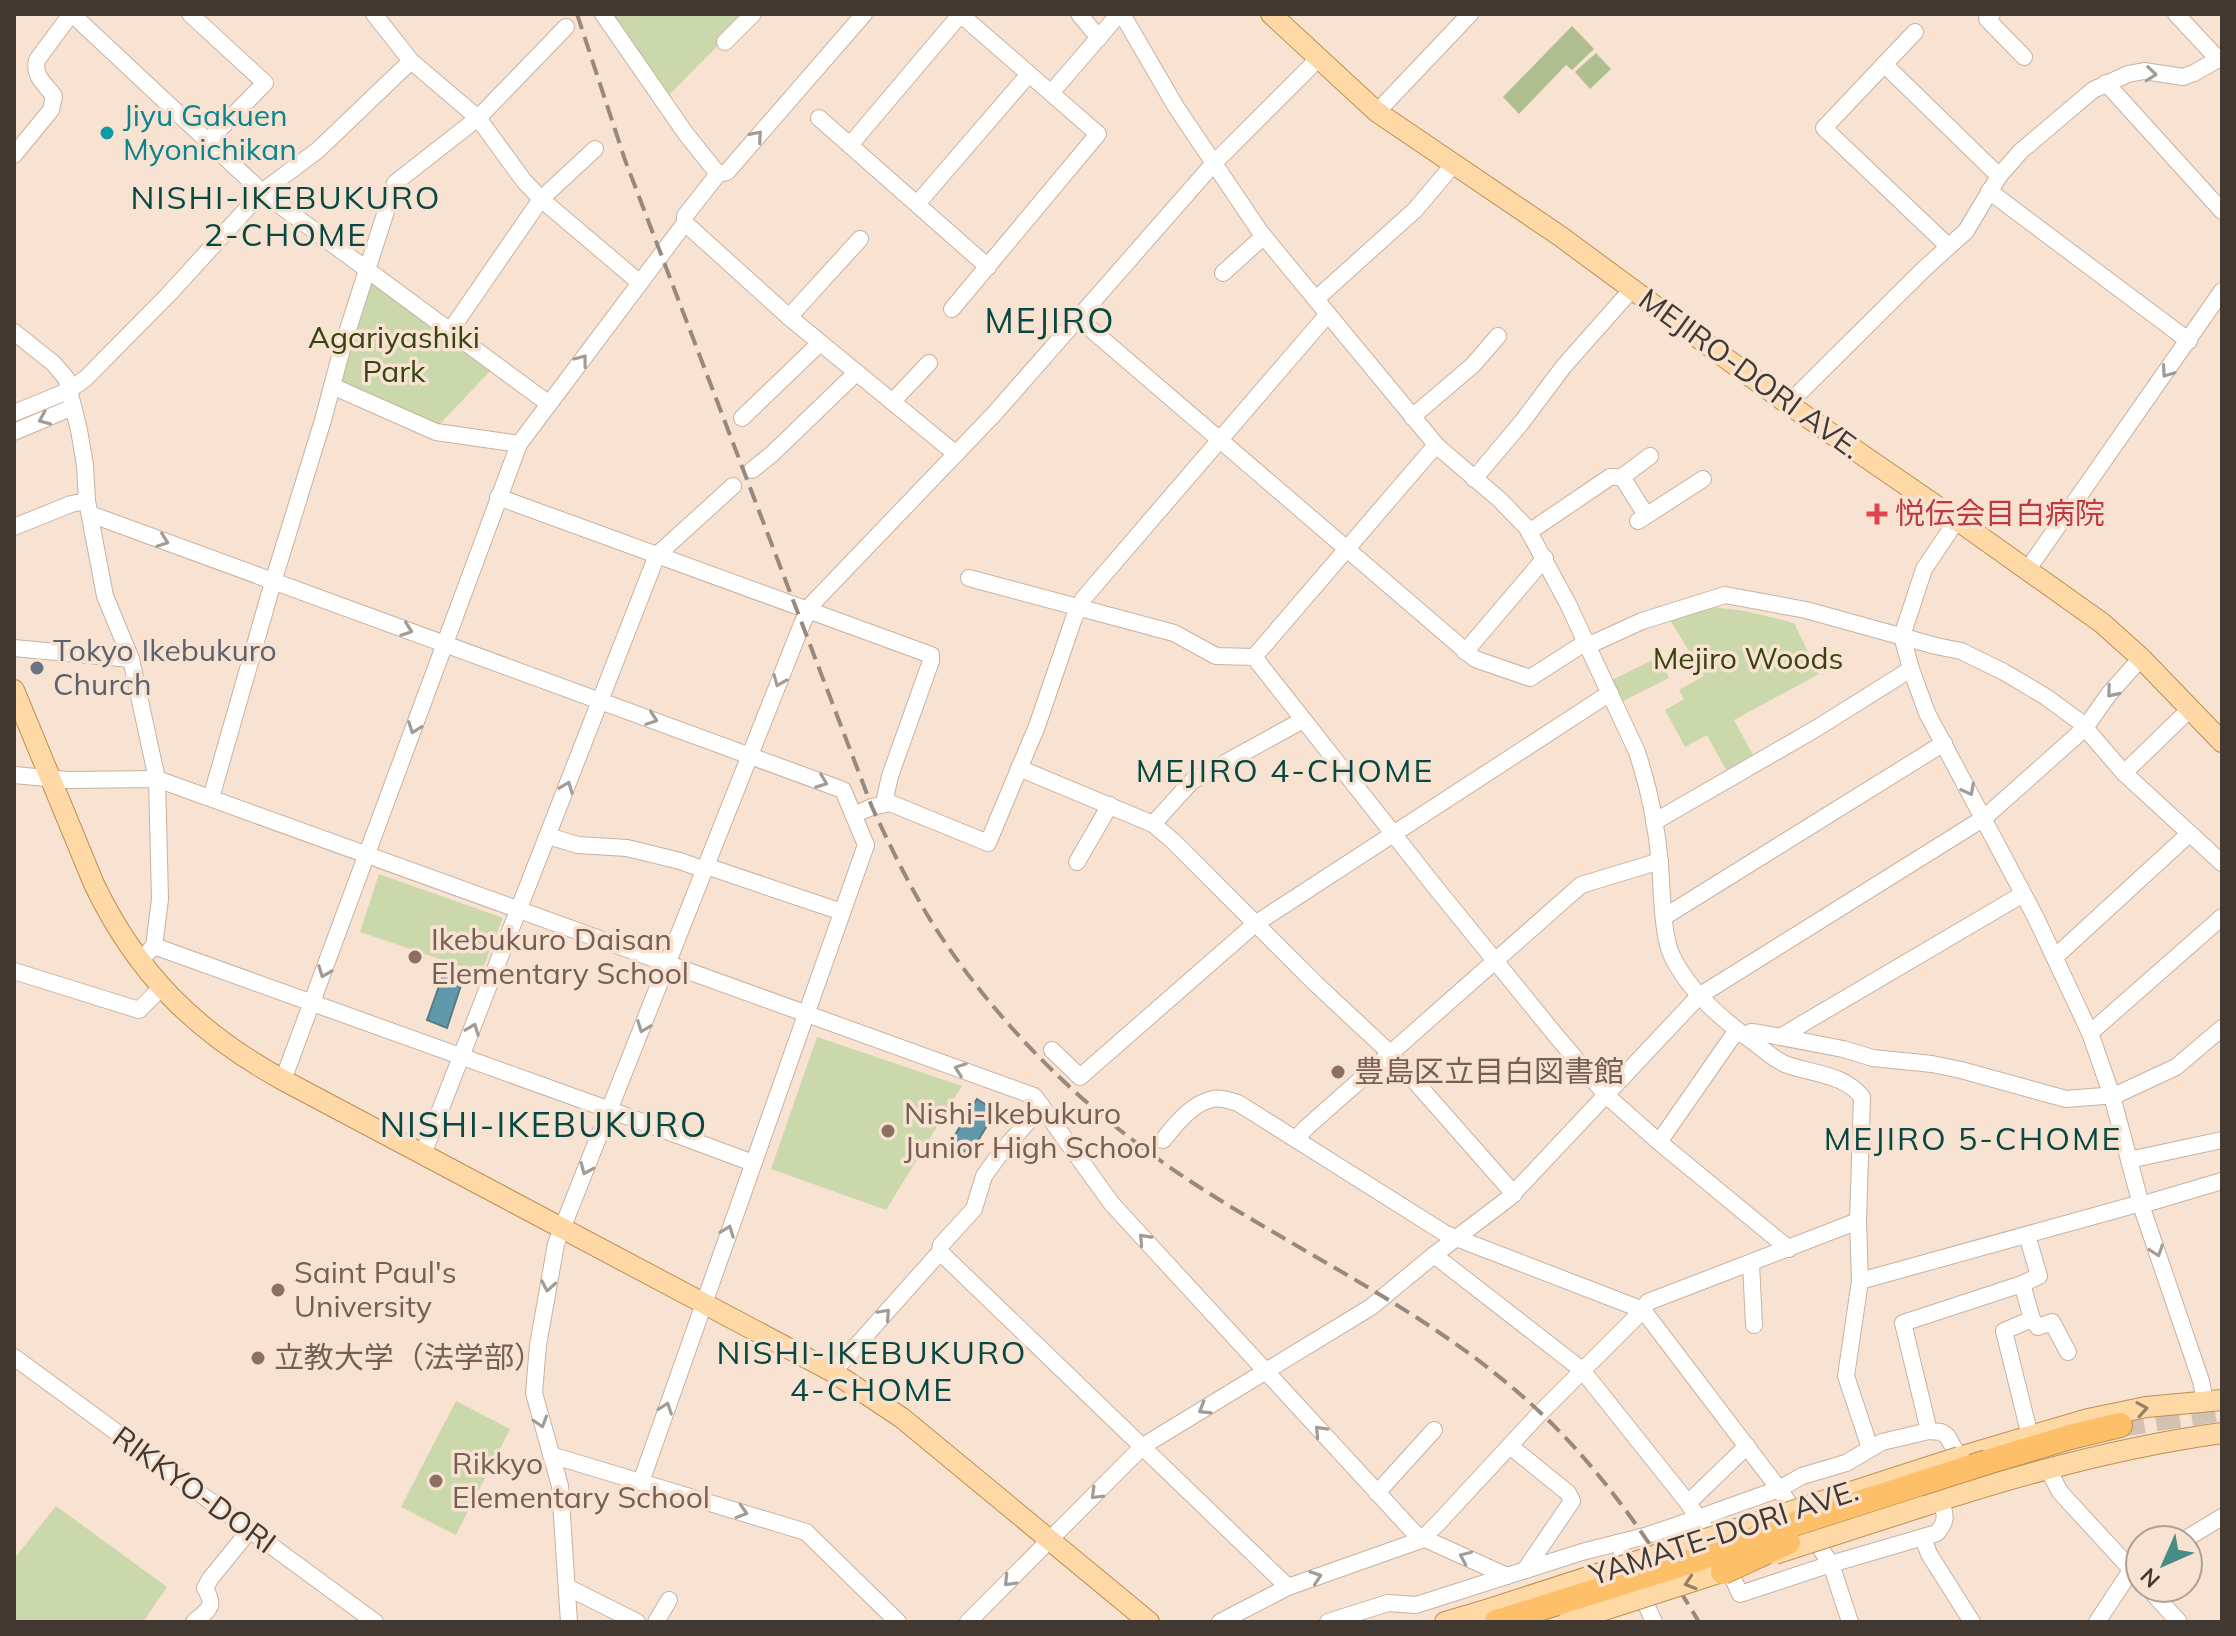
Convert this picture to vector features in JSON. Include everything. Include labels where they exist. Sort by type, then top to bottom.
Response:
[{"type":"highway","points":[[1494,1618],[1698,1559],[1797,1523],[1989,1467],[2078,1446],[2121,1431]]},
{"type":"highway","points":[[1723,1572],[1804,1534],[1989,1467]]},
{"type":"main road","name":"MEJIRO-DORI AVE.","points":[[1271,14],[1377,112],[1633,288],[1788,404],[2102,623],[2141,658],[2222,742]]},
{"type":"main road","points":[[14,690],[107,912],[147,954],[161,988],[219,1040],[283,1080],[833,1372],[902,1418],[1149,1622]]},
{"type":"main road","points":[[1959,1457],[2088,1419],[2146,1407],[2213,1401]]},
{"type":"main road","points":[[1932,1504],[2125,1449],[2222,1433]]},
{"type":"main road","name":"YAMATE-DORI AVE.","points":[[1445,1622],[1494,1618],[1959,1457]]},
{"type":"main road","name":"YAMATE-DORI AVE.","points":[[1567,1622],[1932,1504]]},
{"type":"street","points":[[14,155],[51,110],[54,96],[35,68],[37,60],[71,14],[262,192],[549,404]]},
{"type":"street","points":[[190,14],[265,83],[208,141]]},
{"type":"street","points":[[374,14],[411,61],[478,118],[541,199],[640,283]]},
{"type":"street","points":[[603,14],[686,134],[718,174]]},
{"type":"street","points":[[725,42],[753,14]]},
{"type":"street","points":[[283,1080],[519,444],[685,223],[685,216],[718,174],[727,172],[864,14]]},
{"type":"street","points":[[850,145],[960,14],[1098,134],[952,309]]},
{"type":"street","points":[[1079,14],[1099,38]]},
{"type":"street","points":[[1051,93],[1120,14],[1176,107],[1264,236],[1436,445],[1500,500],[1529,532],[1545,558],[1637,752],[1646,779],[1671,954],[1699,996],[1742,1033],[1784,1063],[1831,1075],[1862,1097],[1858,1221],[1860,1281],[1846,1376],[1870,1448]]},
{"type":"street","points":[[1377,112],[1470,14]]},
{"type":"street","points":[[1992,14],[1987,19],[2024,57]]},
{"type":"street","points":[[1788,404],[1966,231],[1999,176],[2037,135],[2093,90],[2128,74],[2144,71],[2183,77],[2220,58],[2176,14]]},
{"type":"street","points":[[211,798],[366,269],[395,183],[478,118],[566,27]]},
{"type":"street","points":[[1915,32],[1824,128],[1948,246]]},
{"type":"street","points":[[569,1622],[560,1486],[534,1393],[538,1345],[552,1262],[561,1228],[809,609],[1079,319],[1214,163],[1318,59]]},
{"type":"street","points":[[14,432],[71,399],[86,378],[169,294],[262,192],[318,150],[411,61]]},
{"type":"street","points":[[1884,64],[1999,176]]},
{"type":"street","points":[[917,204],[1029,74]]},
{"type":"street","points":[[2106,83],[2222,211]]},
{"type":"street","points":[[819,118],[988,267]]},
{"type":"street","points":[[450,331],[541,199],[595,149]]},
{"type":"street","points":[[1316,299],[1415,210],[1453,165]]},
{"type":"street","points":[[1989,191],[2189,341]]},
{"type":"street","points":[[685,223],[789,317],[956,454]]},
{"type":"street","points":[[1223,273],[1264,236]]},
{"type":"street","points":[[789,317],[860,239]]},
{"type":"street","points":[[1474,479],[1564,366],[1633,288]]},
{"type":"street","points":[[2028,569],[2222,291]]},
{"type":"street","points":[[853,815],[890,803],[988,843],[1037,726],[1083,599],[1328,314]]},
{"type":"street","points":[[1079,319],[1475,659],[1530,678],[1580,646],[1642,621],[1725,595],[1806,610],[1961,651],[2046,697],[2080,722],[2124,773],[2222,863]]},
{"type":"street","points":[[14,332],[63,372],[85,465],[88,508],[105,596],[131,659],[157,779],[160,899],[147,954],[311,1003],[753,1163]]},
{"type":"street","points":[[1412,417],[1473,365],[1498,336]]},
{"type":"street","points":[[742,418],[820,343]]},
{"type":"street","points":[[892,402],[929,363]]},
{"type":"street","points":[[752,470],[856,373]]},
{"type":"street","points":[[332,386],[436,432],[519,444]]},
{"type":"street","points":[[14,413],[71,399]]},
{"type":"street","points":[[1254,657],[1436,445]]},
{"type":"street","points":[[1529,532],[1610,477],[1622,477],[1650,456]]},
{"type":"street","points":[[1622,477],[1642,518],[1703,479]]},
{"type":"street","points":[[423,1154],[657,555],[733,486]]},
{"type":"street","points":[[498,497],[932,656],[890,776],[884,803]]},
{"type":"street","points":[[14,527],[71,504],[88,508],[273,582],[843,790],[866,845],[641,1482]]},
{"type":"street","points":[[1957,520],[1924,569],[1902,636],[1911,669],[1927,713],[2023,894],[2090,1033],[2112,1096],[2141,1204],[2201,1381],[2213,1401]]},
{"type":"street","points":[[1465,652],[1545,558]]},
{"type":"street","points":[[969,578],[1174,633],[1216,656],[1254,657]]},
{"type":"street","points":[[14,648],[131,659]]},
{"type":"street","points":[[1254,657],[1607,1096],[1789,1249]]},
{"type":"street","points":[[968,1622],[1143,1446],[1371,1307],[1514,1194],[1699,996],[1984,818],[2085,728],[2109,694],[2141,658]]},
{"type":"street","points":[[1654,822],[1817,728],[1911,669]]},
{"type":"street","points":[[1052,1050],[1080,1077],[1255,924],[1610,693]]},
{"type":"street","points":[[2124,773],[2191,708]]},
{"type":"street","points":[[1153,824],[1192,781],[1303,720]]},
{"type":"street","points":[[1664,917],[1944,743]]},
{"type":"street","points":[[1019,768],[1153,824],[1173,841],[1390,1053],[1514,1194]]},
{"type":"street","points":[[14,775],[68,780],[157,779],[1034,1096],[1112,1204],[1422,1539],[1507,1576]]},
{"type":"street","points":[[1077,862],[1110,805]]},
{"type":"street","points":[[2055,957],[2189,834]]},
{"type":"street","points":[[548,836],[578,845],[627,848],[680,861],[842,912]]},
{"type":"street","points":[[1296,1139],[1581,885],[1660,861]]},
{"type":"street","points":[[1780,1037],[2023,894]]},
{"type":"street","points":[[2090,1033],[2222,917]]},
{"type":"street","points":[[14,971],[139,1010],[161,988]]},
{"type":"street","points":[[1659,1142],[1742,1033],[1843,1049],[1873,1058],[1932,1064],[2066,1099],[2112,1096],[2176,1067],[2222,1028]]},
{"type":"street","points":[[1163,1140],[1178,1121],[1197,1106],[1214,1098],[1238,1103],[1446,1234],[1643,1310],[1779,1489],[1831,1564],[1850,1622]]},
{"type":"street","points":[[833,1372],[940,1252],[941,1245],[974,1209],[984,1176],[1042,1106]]},
{"type":"street","points":[[2129,1160],[2222,1140]]},
{"type":"street","points":[[1860,1281],[2222,1181]]},
{"type":"street","points":[[1220,1622],[1288,1587],[1422,1539],[1648,1302],[1858,1221]]},
{"type":"street","points":[[1929,1431],[1903,1323],[2039,1276],[2027,1235]]},
{"type":"street","points":[[940,1252],[1288,1587]]},
{"type":"street","points":[[1434,1255],[1582,1370],[1688,1503],[1721,1552],[1740,1594],[1937,1533],[1946,1519],[1932,1504]]},
{"type":"street","points":[[1751,1263],[1754,1325]]},
{"type":"street","points":[[2022,1284],[2032,1319],[2038,1327],[2052,1322],[2068,1352]]},
{"type":"street","points":[[2030,1436],[2004,1331],[2032,1319]]},
{"type":"street","name":"RIKKYO-DORI","points":[[14,1357],[375,1622]]},
{"type":"street","points":[[1377,1493],[1434,1430]]},
{"type":"street","points":[[1328,1622],[1388,1603],[1416,1605],[1698,1518],[1779,1489],[1802,1476],[1846,1463],[1882,1442],[1929,1431],[1941,1432],[1947,1436],[1959,1457]]},
{"type":"street","points":[[1510,1446],[1568,1493],[1572,1501],[1525,1570]]},
{"type":"street","points":[[1688,1503],[1747,1446]]},
{"type":"street","points":[[551,1455],[806,1532],[898,1622]]},
{"type":"street","points":[[2048,1469],[2060,1492],[2124,1558]]},
{"type":"street","points":[[2204,1528],[2222,1517]]},
{"type":"street","points":[[194,1622],[210,1608],[211,1599],[205,1588],[210,1579],[249,1531]]},
{"type":"street","points":[[1923,1538],[1929,1554],[1972,1622]]},
{"type":"street","points":[[1618,1543],[1654,1622]]},
{"type":"street","points":[[567,1587],[637,1622]]},
{"type":"street","points":[[2097,1622],[2124,1589]]},
{"type":"street","points":[[656,1622],[669,1600]]},
{"type":"street","points":[[2163,1604],[2179,1622]]},
{"type":"green space","points":[[607,14],[739,14],[744,19],[665,99]]},
{"type":"green space","points":[[1572,26],[1594,49],[1572,70],[1566,65],[1519,114],[1503,97]]},
{"type":"green space","points":[[1596,53],[1611,69],[1590,89],[1575,72]]},
{"type":"green space","name":"Agariyashiki Park","points":[[368,277],[493,368],[437,427],[337,382]]},
{"type":"green space","name":"Mejiro Woods","points":[[1713,607],[1794,623],[1819,674],[1734,720],[1753,755],[1726,770],[1707,735],[1685,747],[1665,710],[1684,699],[1679,690],[1704,676],[1670,620]]},
{"type":"green space","points":[[1659,657],[1669,678],[1623,701],[1612,680]]},
{"type":"green space","points":[[379,874],[503,918],[481,973],[360,932]]},
{"type":"green space","points":[[817,1037],[962,1086],[886,1210],[771,1169]]},
{"type":"green space","points":[[456,1401],[510,1429],[456,1535],[401,1507]]},
{"type":"green space","points":[[56,1506],[167,1587],[143,1622],[14,1622],[14,1559]]},
{"type":"water","points":[[444,972],[463,979],[447,1028],[427,1020]]},
{"type":"water","points":[[977,1099],[996,1111],[969,1155],[950,1143]]},
{"type":"tunnel","points":[[2120,1425],[2222,1409]]},
{"type":"railway","points":[[577,14],[625,160],[872,807],[895,856],[940,935],[996,1010],[1027,1045],[1094,1109],[1130,1138],[1207,1192],[1408,1312],[1485,1365],[1521,1395],[1573,1446],[1619,1501],[1699,1622]]},
{"type":"place","name":"Jiyu Gakuen Myonichikan","points":[[107,133]]},
{"type":"place","name":"悦伝会目白病院","points":[[1877,514]]},
{"type":"place","name":"Tokyo Ikebukuro Church","points":[[37,668]]},
{"type":"place","name":"Ikebukuro Daisan Elementary School","points":[[415,957]]},
{"type":"place","name":"豊島区立目白図書館","points":[[1338,1072]]},
{"type":"place","name":"Nishi-Ikebukuro Junior High School","points":[[888,1131]]},
{"type":"place","name":"Saint Paul's University","points":[[278,1290]]},
{"type":"place","name":"立教大学（法学部）","points":[[258,1358]]},
{"type":"place","name":"Rikkyo Elementary School","points":[[436,1481]]},
{"type":"district","name":"NISHI-IKEBUKURO 2-CHOME","points":[[286,216]]},
{"type":"district","name":"MEJIRO","points":[[1050,321]]},
{"type":"district","name":"MEJIRO 4-CHOME","points":[[1285,771]]},
{"type":"district","name":"NISHI-IKEBUKURO","points":[[544,1125]]},
{"type":"district","name":"MEJIRO 5-CHOME","points":[[1973,1139]]},
{"type":"district","name":"NISHI-IKEBUKURO 4-CHOME","points":[[872,1372]]}]
